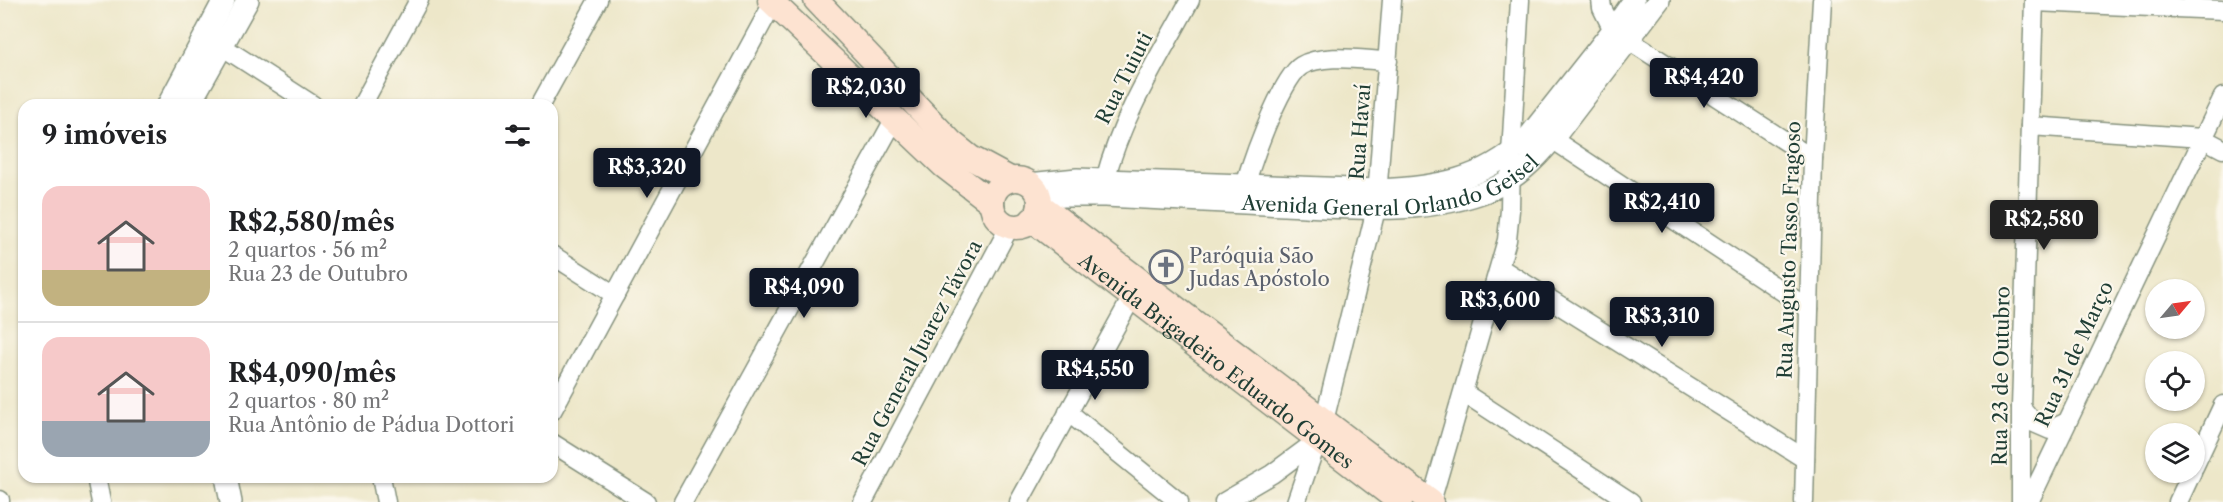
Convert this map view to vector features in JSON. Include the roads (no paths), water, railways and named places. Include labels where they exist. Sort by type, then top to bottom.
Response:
[{"type":"main road","name":"Avenida Brigadeiro Eduardo Gomes","points":[[816,0],[951,142],[1137,290],[1321,431],[1400,502]]},
{"type":"main road","points":[[772,2],[944,166],[992,203],[996,188],[1027,202]]},
{"type":"main road","name":"Avenida Brigadeiro Eduardo Gomes","points":[[1321,431],[1431,502]]},
{"type":"street","points":[[171,99],[224,0]]},
{"type":"street","points":[[192,99],[248,0]]},
{"type":"street","points":[[365,99],[419,0]]},
{"type":"street","points":[[543,99],[598,0]]},
{"type":"street","name":"Rua Tuiuti","points":[[1105,180],[1112,153],[1125,121],[1190,0]]},
{"type":"street","name":"Rua Havaí","points":[[1297,497],[1321,431],[1377,200],[1392,0]]},
{"type":"street","points":[[1431,502],[1507,240],[1520,0]]},
{"type":"street","points":[[1601,0],[1602,8],[1621,35],[1813,159]]},
{"type":"street","name":"Avenida General Orlando Geisel","points":[[1621,35],[1634,0]]},
{"type":"street","name":"Avenida General Orlando Geisel","points":[[1027,202],[1084,195],[1243,194],[1377,200],[1426,206],[1464,198],[1492,189],[1512,179],[1533,162],[1544,134],[1621,35],[1659,0]]},
{"type":"street","name":"Rua Augusto Tasso Fragoso","points":[[1804,502],[1813,159],[1822,0]]},
{"type":"street","points":[[2034,1],[2223,10]]},
{"type":"street","name":"Rua 23 de Outubro","points":[[2021,502],[2021,407],[2034,1]]},
{"type":"street","points":[[558,400],[772,2]]},
{"type":"street","points":[[222,47],[304,99]]},
{"type":"street","points":[[1243,194],[1250,167],[1285,85],[1300,66],[1321,58],[1388,61]]},
{"type":"street","name":"Rua 31 de Março","points":[[2029,502],[2223,97]]},
{"type":"street","points":[[683,502],[895,118]]},
{"type":"street","points":[[2030,126],[2202,138],[2223,149]]},
{"type":"street","points":[[1544,134],[1809,309]]},
{"type":"street","name":"Avenida General Orlando Geisel","points":[[1377,200],[1460,180],[1489,168],[1544,134]]},
{"type":"street","name":"Avenida General Orlando Geisel","points":[[1027,202],[1077,179],[1243,194]]},
{"type":"street","name":"Rua General Juarez Távora","points":[[863,502],[1027,202]]},
{"type":"street","points":[[558,259],[615,295]]},
{"type":"street","points":[[1500,268],[1805,459]]},
{"type":"street","points":[[1019,502],[1137,290]]},
{"type":"street","points":[[1464,393],[1631,502]]},
{"type":"street","points":[[2205,443],[2223,405]]},
{"type":"street","points":[[2021,407],[2034,423],[2050,430],[2067,422]]},
{"type":"street","points":[[1068,412],[1179,502]]},
{"type":"street","points":[[1224,502],[1272,474],[1321,431]]},
{"type":"street","points":[[558,447],[646,502]]},
{"type":"street","points":[[1272,474],[1287,480],[1297,497]]},
{"type":"street","points":[[97,483],[101,502]]},
{"type":"street","points":[[227,483],[231,502]]},
{"type":"street","points":[[382,483],[386,502]]},
{"type":"street","points":[[2178,502],[2187,483]]},
{"type":"place","name":"Paróquia São Judas Apóstolo","points":[[1166,267]]}]
